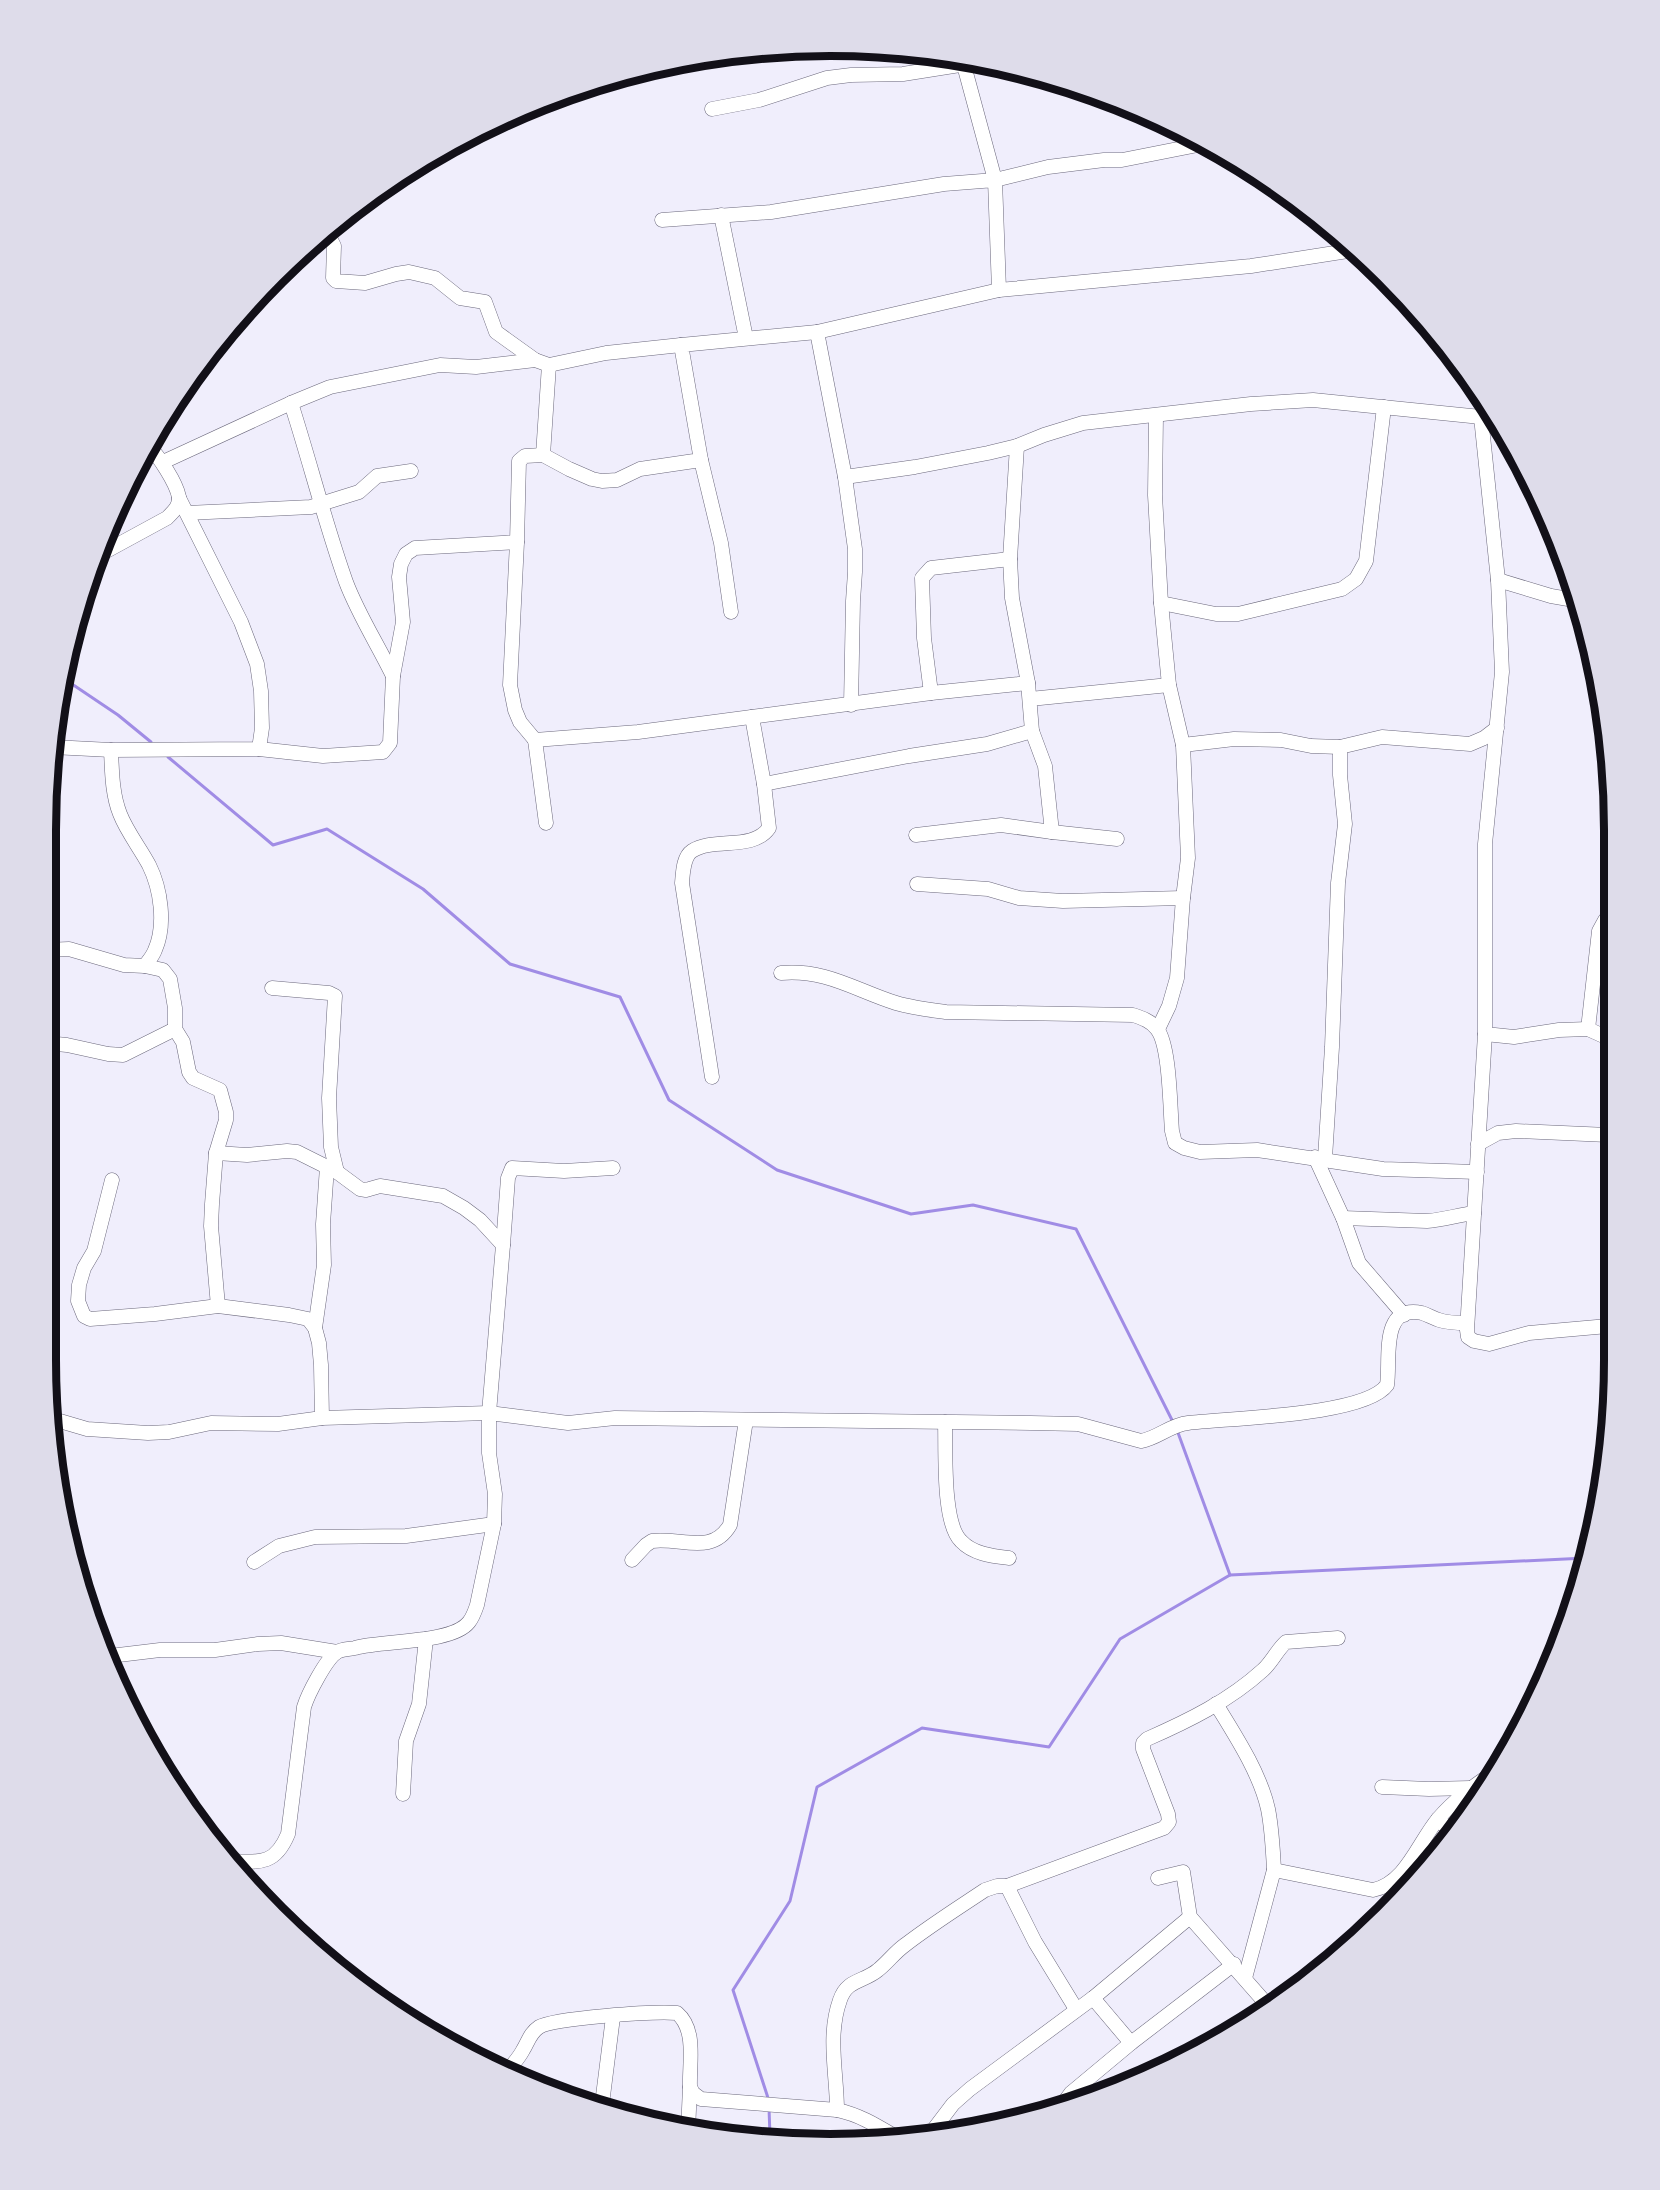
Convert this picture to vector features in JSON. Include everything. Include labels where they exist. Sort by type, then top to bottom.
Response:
[{"type":"street","points":[[712,109],[759,100],[827,78],[903,74],[948,65]]},
{"type":"street","points":[[963,67],[995,180],[999,290]]},
{"type":"street","points":[[662,220],[771,212],[944,184],[995,180],[1048,167],[1122,160],[1193,146]]},
{"type":"street","points":[[721,215],[746,338]]},
{"type":"street","points":[[330,239],[334,246],[333,278],[336,281],[365,283],[403,272],[435,278],[460,298],[485,302],[496,332],[535,360],[549,365],[606,353],[817,332],[999,290],[1251,266],[1344,251]]},
{"type":"street","points":[[817,332],[845,477],[855,549],[851,705]]},
{"type":"street","points":[[681,345],[701,459],[721,543],[731,612]]},
{"type":"street","points":[[163,462],[330,387],[440,364],[476,367],[535,360]]},
{"type":"street","points":[[543,455],[549,365]]},
{"type":"street","points":[[845,477],[915,467],[1017,446],[1083,423],[1251,404],[1313,400],[1480,417]]},
{"type":"street","points":[[291,403],[313,471],[320,505],[348,585],[393,676]]},
{"type":"street","points":[[1161,603],[1216,614],[1238,615],[1342,589],[1356,579],[1366,561],[1384,407]]},
{"type":"street","points":[[1482,412],[1480,417],[1498,580],[1502,672],[1485,844],[1485,1034],[1468,1337],[1474,1341],[1489,1344],[1529,1333],[1604,1326]]},
{"type":"street","points":[[1156,416],[1155,495],[1161,603],[1169,685],[1183,745],[1188,858],[1177,978],[1171,1000],[1158,1029]]},
{"type":"street","points":[[1017,446],[1010,559],[1012,598],[1028,683],[1032,731],[1045,766],[1052,831]]},
{"type":"street","points":[[154,452],[163,462],[242,622],[257,664],[262,728],[259,749]]},
{"type":"street","points":[[546,823],[535,740],[520,722],[510,685],[519,461],[525,456],[543,455],[569,469],[602,481],[616,480],[640,469],[701,459]]},
{"type":"street","points":[[187,513],[320,505],[360,492],[378,476],[411,471]]},
{"type":"street","points":[[108,550],[167,518],[176,509],[179,498]]},
{"type":"street","points":[[60,747],[111,750],[259,749],[323,756],[383,752],[390,743],[393,676],[403,622],[399,577],[401,564],[406,554],[414,548],[517,542]]},
{"type":"street","points":[[931,693],[924,638],[922,578],[931,568],[1010,559]]},
{"type":"street","points":[[1498,580],[1569,599]]},
{"type":"street","points":[[535,740],[638,732],[931,693],[1028,683]]},
{"type":"street","points":[[1030,699],[1169,685]]},
{"type":"street","points":[[712,1077],[682,883],[683,872],[688,856],[694,850],[759,837],[769,828],[752,717]]},
{"type":"street","points":[[1183,745],[1234,739],[1281,740],[1311,746],[1340,747],[1382,737],[1470,744],[1484,738],[1497,728]]},
{"type":"street","points":[[764,784],[909,756],[987,744],[1032,731]]},
{"type":"street","points":[[1340,747],[1340,775],[1345,824],[1338,883],[1332,1047],[1320,1158],[1359,1263],[1404,1315]]},
{"type":"street","points":[[111,750],[113,791],[119,813],[149,866],[160,903],[160,930],[155,950],[145,966]]},
{"type":"street","points":[[916,835],[1001,825],[1117,839]]},
{"type":"street","points":[[917,884],[988,889],[1019,898],[1063,901],[1183,898]]},
{"type":"street","points":[[1588,1029],[1599,931],[1604,922]]},
{"type":"street","points":[[56,950],[69,949],[124,966],[145,966],[163,970],[170,979],[175,1008],[175,1029],[183,1042],[190,1076],[217,1088],[226,1112],[212,1182],[212,1226],[218,1306]]},
{"type":"street","points":[[781,973],[823,975],[897,1003],[922,1009],[946,1012],[1133,1015],[1148,1020],[1158,1029],[1164,1042],[1172,1131],[1175,1143],[1184,1148],[1200,1152],[1257,1150],[1383,1168],[1477,1172]]},
{"type":"street","points":[[272,988],[329,993],[335,996],[329,1098],[332,1170],[323,1224],[324,1265],[315,1328],[321,1365],[322,1418]]},
{"type":"street","points":[[56,1044],[123,1055],[175,1029]]},
{"type":"street","points":[[1485,1034],[1514,1037],[1565,1029],[1588,1029],[1604,1036]]},
{"type":"street","points":[[1478,1144],[1498,1133],[1516,1131],[1604,1135]]},
{"type":"street","points":[[216,1153],[248,1155],[297,1152],[332,1170],[360,1189],[366,1190],[380,1186],[443,1196],[480,1220],[503,1245]]},
{"type":"street","points":[[114,1656],[160,1650],[215,1650],[258,1644],[281,1644],[337,1652],[366,1645],[426,1639],[462,1628],[473,1616],[477,1605],[494,1524],[495,1494],[489,1453],[489,1413],[508,1178],[512,1168],[564,1172],[614,1168]]},
{"type":"street","points":[[112,1180],[94,1251],[84,1268],[79,1285],[78,1301],[84,1316],[90,1319],[218,1306],[308,1319],[315,1328]]},
{"type":"street","points":[[1343,1218],[1427,1221],[1474,1213]]},
{"type":"street","points":[[58,1420],[87,1429],[148,1433],[169,1432],[212,1423],[278,1424],[322,1418],[489,1413],[568,1423],[615,1418],[1077,1424],[1141,1441],[1186,1423],[1246,1419],[1349,1404],[1381,1392],[1388,1385],[1390,1330],[1398,1319],[1418,1312],[1443,1321],[1467,1323]]},
{"type":"street","points":[[632,1560],[652,1541],[705,1543],[721,1537],[726,1532],[730,1524],[746,1420]]},
{"type":"street","points":[[945,1422],[949,1514],[955,1534],[962,1542],[979,1552],[1009,1558]]},
{"type":"street","points":[[254,1562],[279,1546],[315,1537],[406,1536],[494,1524]]},
{"type":"street","points":[[837,2110],[834,2032],[838,2004],[845,1990],[858,1979],[875,1973],[904,1946],[985,1890],[1007,1886],[1164,1828],[1169,1822],[1168,1814],[1143,1749],[1143,1743],[1147,1739],[1187,1722],[1216,1704],[1262,1671],[1286,1642],[1338,1638]]},
{"type":"street","points":[[403,1794],[406,1741],[419,1704],[426,1639]]},
{"type":"street","points":[[240,1861],[264,1861],[276,1855],[282,1847],[288,1834],[304,1707],[309,1690],[337,1652]]},
{"type":"street","points":[[1216,1704],[1248,1759],[1268,1809],[1274,1870],[1245,1978]]},
{"type":"street","points":[[1274,1870],[1372,1890],[1383,1888],[1401,1872],[1438,1819],[1479,1782]]},
{"type":"street","points":[[1382,1787],[1429,1790],[1470,1788]]},
{"type":"street","points":[[1438,1819],[1447,1828]]},
{"type":"street","points":[[1158,1878],[1183,1872],[1190,1917],[1265,2001]]},
{"type":"street","points":[[1007,1886],[1035,1942],[1076,2009]]},
{"type":"street","points":[[935,2127],[953,2104],[970,2089],[1093,1998],[1190,1917]]},
{"type":"street","points":[[1069,2096],[1131,2043],[1234,1964]]},
{"type":"street","points":[[1093,1998],[1131,2043]]},
{"type":"street","points":[[511,2066],[524,2049],[530,2035],[540,2027],[555,2023],[613,2017],[677,2013],[684,2019],[691,2043],[688,2122]]},
{"type":"street","points":[[603,2100],[613,2017]]},
{"type":"street","points":[[690,2087],[693,2093],[701,2099],[837,2110],[861,2117],[889,2132]]},
{"type":"waterway","points":[[69,682],[118,715],[151,742]]},
{"type":"waterway","points":[[168,757],[273,845],[327,829],[423,889],[510,964],[620,997],[669,1100],[777,1170],[911,1214],[973,1205],[1076,1229],[1174,1424]]},
{"type":"waterway","points":[[1177,1430],[1230,1575]]},
{"type":"waterway","points":[[769,2101],[733,1990],[790,1901],[817,1787],[922,1728],[1049,1747],[1120,1639],[1230,1575],[1578,1558]]},
{"type":"waterway","points":[[769,2108],[770,2132]]}]
